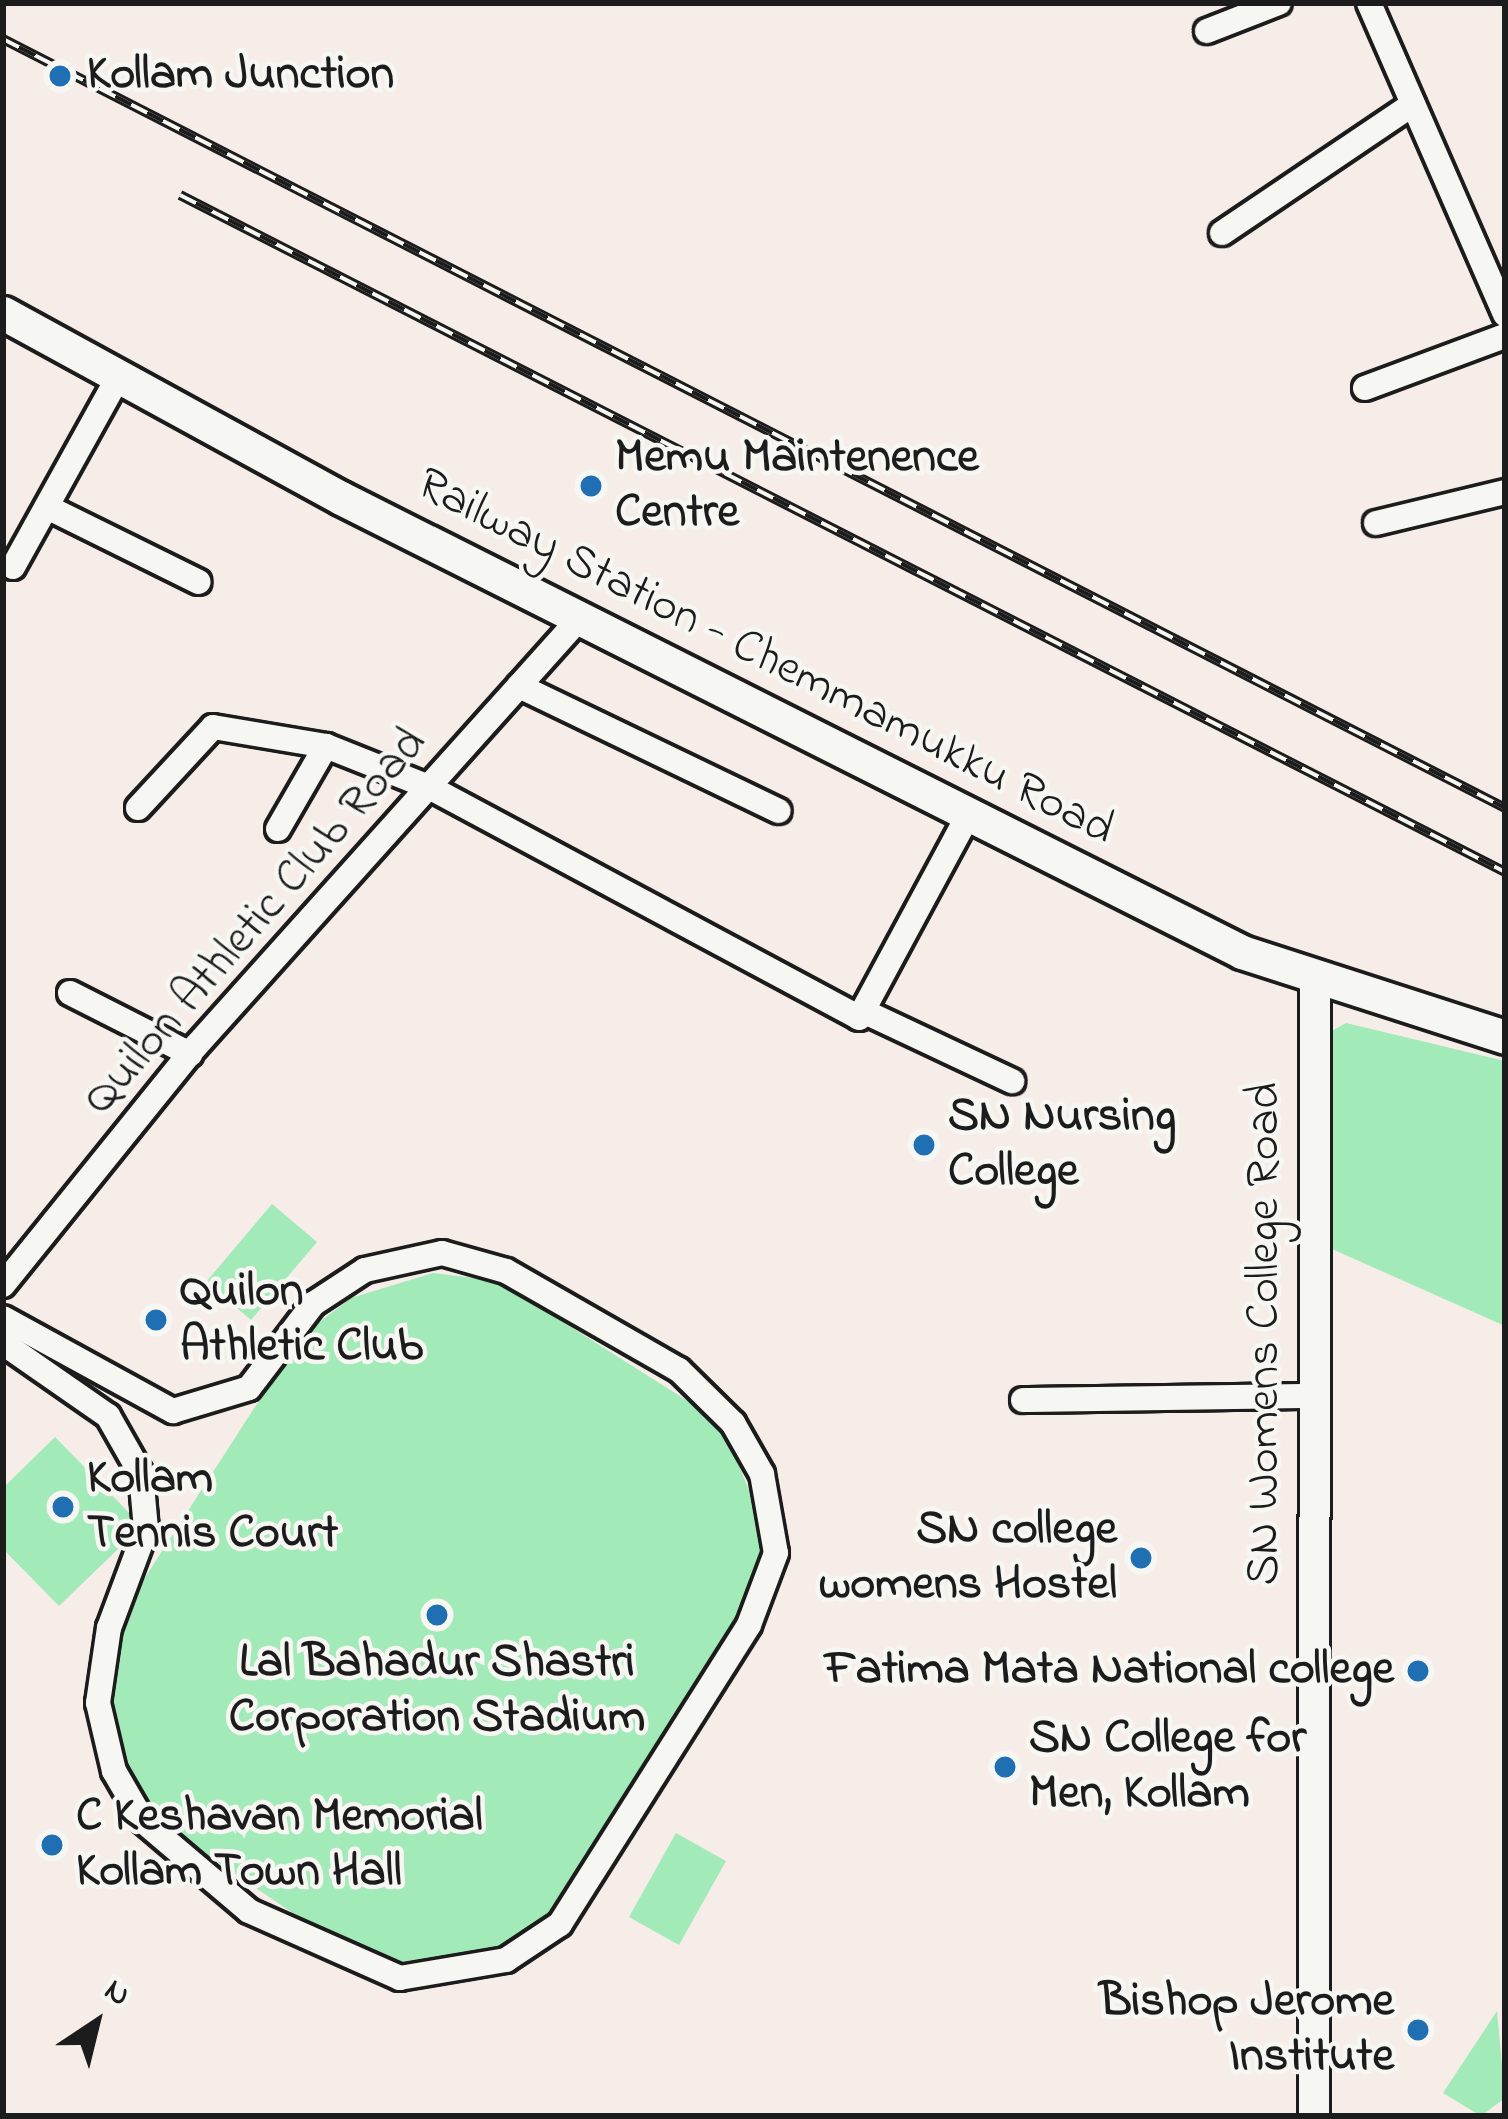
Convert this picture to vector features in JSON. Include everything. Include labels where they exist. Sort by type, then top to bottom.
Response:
[{"type":"main road","name":"Railway Station - Chemmamukku Road","points":[[3,314],[578,619],[1315,985],[1505,1036]]},
{"type":"street","points":[[1207,31],[1280,3]]},
{"type":"street","points":[[1370,3],[1505,315]]},
{"type":"street","points":[[1222,232],[1413,104]]},
{"type":"street","points":[[1365,388],[1505,337]]},
{"type":"street","points":[[13,567],[119,376]]},
{"type":"street","points":[[1376,523],[1505,492]]},
{"type":"street","points":[[47,507],[199,582]]},
{"type":"street","name":"Quilon Athletic Club Road","points":[[3,1285],[190,1054],[578,619]]},
{"type":"street","points":[[520,686],[779,811]]},
{"type":"street","points":[[138,808],[213,727],[326,746],[429,787],[863,1011],[1012,1081]]},
{"type":"street","points":[[278,829],[326,746]]},
{"type":"street","points":[[863,1011],[969,814]]},
{"type":"street","name":"SN Womens College Road","points":[[1313,2116],[1308,1396],[1315,985]]},
{"type":"street","points":[[70,993],[190,1054]]},
{"type":"street","points":[[3,1318],[173,1411],[249,1388],[313,1304],[365,1270],[442,1253],[506,1271],[659,1358],[734,1423],[762,1474],[776,1553],[748,1625],[560,1924],[506,1960],[400,1978],[249,1911],[143,1822],[114,1771],[98,1703],[109,1628],[146,1529],[141,1474],[108,1416],[3,1343]]},
{"type":"street","points":[[1022,1400],[1308,1396]]},
{"type":"green space","points":[[1346,1023],[1505,1061],[1505,1326],[1323,1245],[1328,1033]]},
{"type":"green space","points":[[272,1204],[317,1242],[251,1320],[206,1282]]},
{"type":"green space","name":"Lal Bahadur Shastri Corporation Stadium","points":[[433,1273],[498,1281],[694,1405],[728,1440],[764,1526],[749,1626],[549,1925],[513,1950],[413,1967],[340,1945],[161,1824],[114,1752],[107,1661],[128,1604],[300,1337],[351,1298]]},
{"type":"green space","name":"Kollam Tennis Court","points":[[55,1437],[142,1526],[59,1606],[3,1549],[3,1488]]},
{"type":"green space","points":[[676,1833],[726,1861],[679,1945],[629,1917]]},
{"type":"green space","points":[[1497,2011],[1505,2098],[1481,2116],[1443,2093]]},
{"type":"railway","points":[[3,39],[1505,808]]},
{"type":"railway","points":[[180,195],[1505,872]]},
{"type":"place","name":"Kollam Junction","points":[[60,76]]},
{"type":"place","name":"Memu Maintenence Centre","points":[[591,486]]},
{"type":"place","name":"SN Nursing College","points":[[924,1145]]},
{"type":"place","name":"Quilon Athletic Club","points":[[156,1320]]},
{"type":"place","name":"Kollam Tennis Court","points":[[63,1507]]},
{"type":"place","name":"SN college womens Hostel","points":[[1141,1558]]},
{"type":"place","name":"Lal Bahadur Shastri Corporation Stadium","points":[[437,1615]]},
{"type":"place","name":"Fatima Mata National college","points":[[1418,1671]]},
{"type":"place","name":"SN College for Men, Kollam","points":[[1005,1767]]},
{"type":"place","name":"C Keshavan Memorial Kollam Town Hall","points":[[52,1845]]},
{"type":"place","name":"Bishop Jerome Institute","points":[[1418,2030]]}]
